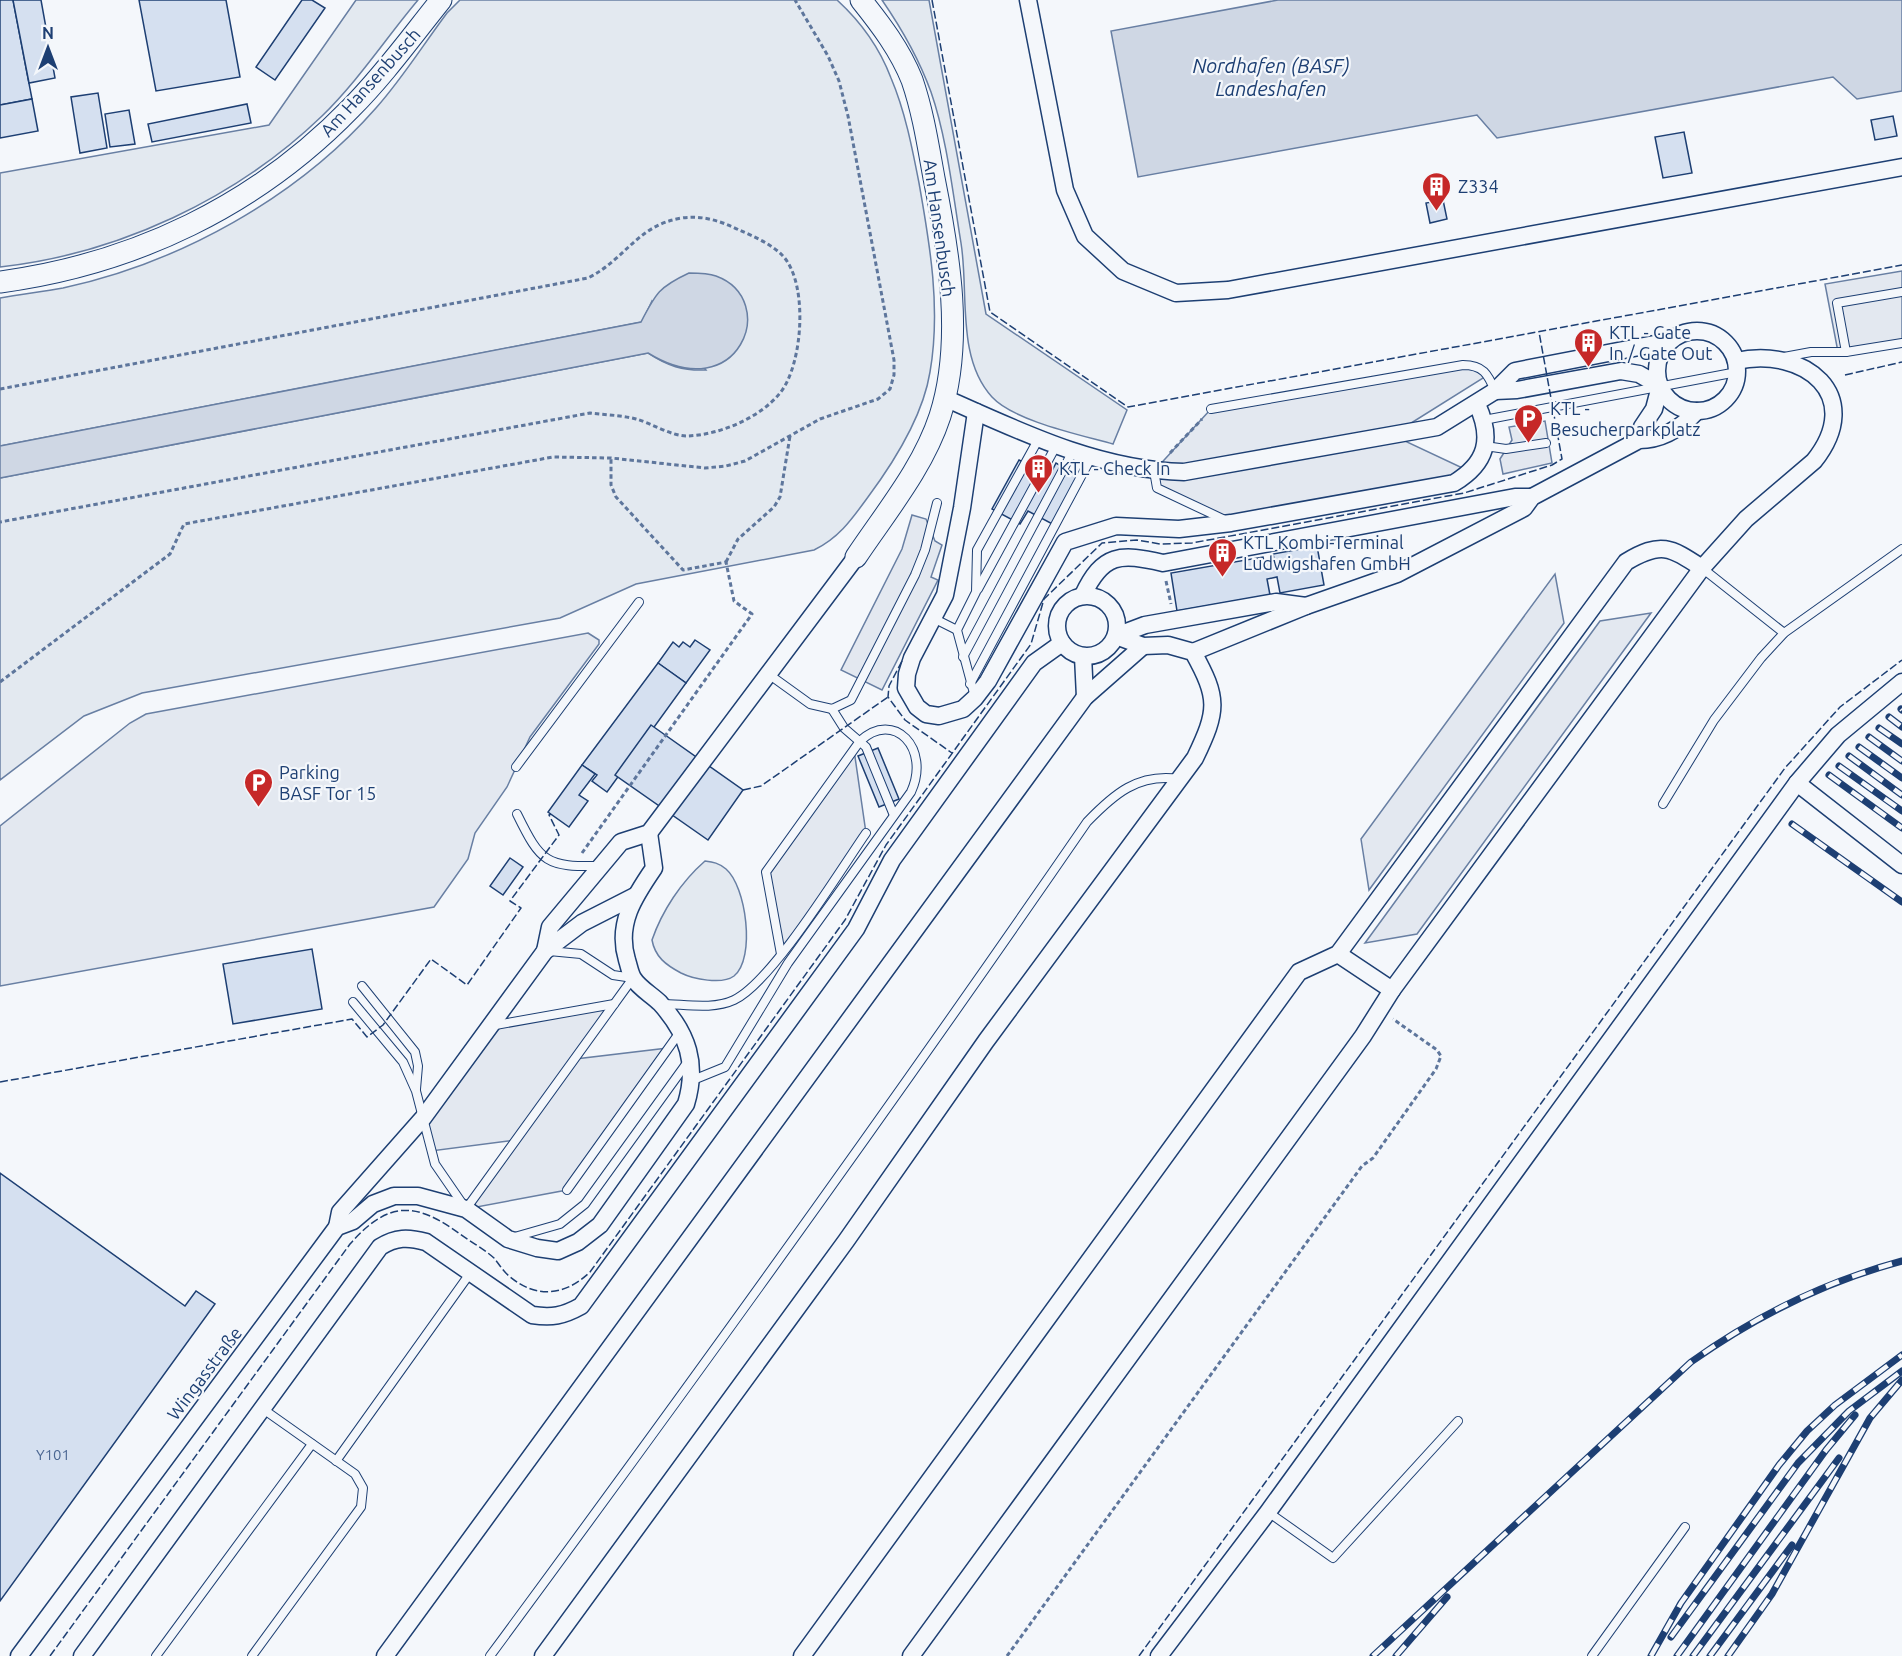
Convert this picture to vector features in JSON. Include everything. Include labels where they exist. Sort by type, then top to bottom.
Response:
[{"type":"street","name":"Am Hansenbusch","points":[[0,282],[95,264],[182,231],[237,201],[316,143],[352,108],[441,0]]},
{"type":"street","name":"Am Hansenbusch","points":[[856,556],[931,440],[945,398],[952,312],[951,278],[922,114],[911,79],[898,52],[883,27],[861,0]]},
{"type":"street","points":[[1028,0],[1065,190],[1085,236],[1123,271],[1176,293],[1228,290],[1902,167]]},
{"type":"street","points":[[945,398],[1056,446],[1154,471],[1184,472],[1437,427],[1495,391],[1515,370],[1670,341],[1688,332],[1709,333],[1727,343],[1737,367],[1732,391],[1717,405],[1697,411],[1687,422],[1654,440],[1639,440],[1532,497],[1524,508],[1397,574],[1306,606],[1193,652],[1168,645],[1143,646],[1116,636]]},
{"type":"street","points":[[1639,440],[1642,427],[1654,410],[1660,386],[1658,362],[1670,341]]},
{"type":"street","points":[[911,1656],[1392,990],[1702,568],[1746,519],[1814,461],[1831,435],[1833,408],[1824,386],[1801,365],[1780,358],[1737,367]]},
{"type":"street","points":[[1495,391],[1517,390],[1621,372],[1639,374],[1660,386],[1675,404],[1697,411]]},
{"type":"street","points":[[976,412],[962,507],[945,595],[907,674],[906,688],[910,698],[926,714],[939,716],[963,709],[973,691],[988,681],[1065,542],[1116,526],[1179,529],[1232,523],[1454,483],[1471,472],[1485,446],[1484,420],[1477,404]]},
{"type":"street","points":[[1083,596],[1094,573],[1106,562],[1123,557],[1142,558],[1163,563],[1515,497],[1532,497]]},
{"type":"street","points":[[802,1656],[1299,972],[1338,954],[1626,562],[1646,549],[1674,549],[1702,568]]},
{"type":"street","points":[[545,951],[550,927],[621,842],[649,833],[856,556]]},
{"type":"street","points":[[1083,596],[1100,598],[1108,604],[1117,618],[1116,636],[1100,654],[1083,656],[1067,650],[1062,643],[1056,623],[1059,613],[1065,605],[1083,596]]},
{"type":"street","points":[[1116,636],[1145,625],[1276,602],[1306,606]]},
{"type":"street","points":[[82,1656],[380,1247],[394,1239],[411,1238],[426,1242],[532,1315],[551,1318],[566,1314],[580,1306],[856,929],[892,860],[1034,663],[1062,643]]},
{"type":"street","points":[[385,1656],[1084,697],[1143,646]]},
{"type":"street","points":[[543,1656],[846,1241],[986,1041],[1195,758],[1211,724],[1212,694],[1193,652]]},
{"type":"street","points":[[1083,656],[1084,697]]},
{"type":"street","points":[[1159,1656],[1268,1512],[1797,783],[1838,735],[1902,682]]},
{"type":"street","points":[[1797,783],[1902,865]]},
{"type":"street","points":[[466,1209],[508,1239],[537,1248],[558,1251],[578,1242],[600,1225],[686,1104],[693,1080],[691,1056],[680,1031],[660,1004],[633,978],[622,944],[624,924],[634,896],[654,868],[649,833]]},
{"type":"street","points":[[337,1227],[340,1212],[423,1118],[545,951],[582,923],[634,896]]},
{"type":"street","points":[[1338,954],[1392,990]]},
{"type":"street","name":"Wingasstraße","points":[[19,1656],[337,1227],[353,1221],[373,1204],[394,1196],[418,1196],[466,1209]]},
{"type":"lane","points":[[1846,352],[1837,303],[1902,292]]},
{"type":"lane","points":[[1780,358],[1811,352],[1846,352],[1902,343]]},
{"type":"lane","points":[[1211,410],[1463,365],[1481,368],[1488,375],[1495,391]]},
{"type":"lane","points":[[1484,420],[1660,386],[1737,367]]},
{"type":"lane","points":[[976,592],[977,550],[1038,440]]},
{"type":"lane","points":[[1485,446],[1506,449],[1546,443]]},
{"type":"lane","points":[[973,691],[957,630],[1056,446]]},
{"type":"lane","points":[[963,657],[1073,451]]},
{"type":"lane","points":[[973,691],[1092,456]]},
{"type":"lane","points":[[1154,471],[1157,488],[1232,523]]},
{"type":"lane","points":[[767,673],[810,704],[832,709],[851,700],[915,575],[925,550],[937,503]]},
{"type":"lane","points":[[1663,804],[1714,720],[1784,633],[1902,549]]},
{"type":"lane","points":[[1702,568],[1784,633]]},
{"type":"lane","points":[[516,767],[639,602]]},
{"type":"lane","points":[[933,618],[957,630]]},
{"type":"lane","points":[[832,709],[844,728],[866,747],[893,813]]},
{"type":"lane","points":[[693,1080],[725,1067],[788,963],[893,813],[911,792],[918,777],[918,761],[914,749],[906,738],[893,731],[867,734],[766,872],[781,954]]},
{"type":"lane","points":[[490,1656],[717,1348],[907,1083],[1087,822],[1106,802],[1145,779],[1161,777],[1179,779]]},
{"type":"lane","points":[[517,814],[534,849],[561,866],[601,866]]},
{"type":"lane","points":[[660,1004],[716,1005],[734,1000],[751,988],[781,954],[866,834]]},
{"type":"lane","points":[[353,1002],[403,1062],[416,1091],[435,1164],[466,1209],[633,978],[613,975],[581,954],[545,951]]},
{"type":"lane","points":[[362,986],[415,1052],[418,1066],[416,1091]]},
{"type":"lane","points":[[490,1026],[614,1004]]},
{"type":"lane","points":[[567,1190],[680,1031]]},
{"type":"lane","points":[[508,1239],[560,1224],[585,1204],[691,1056]]},
{"type":"lane","points":[[336,1461],[471,1272]]},
{"type":"lane","points":[[252,1656],[361,1507],[363,1488],[355,1474],[263,1409]]},
{"type":"lane","points":[[1268,1512],[1333,1558],[1458,1421]]},
{"type":"lane","points":[[156,1656],[312,1444]]},
{"type":"lane","points":[[1592,1656],[1685,1527]]},
{"type":"path","points":[[0,682],[170,554],[184,524],[553,457],[611,458],[705,468],[726,466],[745,461],[820,419],[878,399],[890,389],[894,375],[894,360],[848,116],[839,81],[828,56],[795,0]]},
{"type":"path","points":[[0,389],[588,278],[606,269],[633,242],[655,225],[683,218],[703,218],[727,224],[754,236],[782,255],[793,273],[799,295],[800,318],[795,361],[781,393],[752,416],[727,429],[686,436],[633,418],[590,413],[0,522]]},
{"type":"path","points":[[572,867],[752,614],[734,601],[726,562],[738,539],[749,526],[774,507],[780,497],[790,436]]},
{"type":"path","points":[[611,458],[611,484],[616,497],[683,570],[726,562]]},
{"type":"path","points":[[1163,563],[1173,620]]},
{"type":"path","points":[[1007,1656],[1355,1176],[1373,1158],[1436,1069],[1441,1056],[1437,1050],[1398,1020],[1377,1013]]},
{"type":"shaded area","points":[[356,0],[418,0],[348,88],[322,116],[252,173],[173,218],[131,235],[88,250],[0,267],[0,173],[269,125]]},
{"type":"shaded area","points":[[460,0],[837,0],[845,8],[875,46],[896,91],[914,156],[933,277],[934,325],[930,372],[921,405],[897,454],[878,483],[838,534],[814,550],[636,584],[560,618],[142,693],[84,716],[0,780],[0,478],[648,353],[676,367],[706,370],[652,301],[642,322],[0,446],[0,298],[63,288],[107,277],[150,262],[192,244],[273,198],[345,141],[386,97],[447,13]]},
{"type":"shaded area","points":[[882,0],[929,0],[986,314],[1127,410],[1113,444],[1049,426],[1016,413],[1002,406],[992,397],[981,381],[968,344],[961,243],[937,110],[915,56]]},
{"type":"shaded area","points":[[1902,271],[1902,343],[1838,352],[1825,284]]},
{"type":"shaded area","points":[[1463,365],[1488,375],[1392,435],[1471,472],[1231,523],[1157,488],[1154,471],[1211,409]]},
{"type":"shaded area","name":"KTL - Besucherparkplatz","points":[[1545,421],[1552,463],[1503,474],[1500,459],[1512,440],[1509,427]]},
{"type":"shaded area","points":[[912,515],[926,519],[935,541],[942,545],[931,577],[938,580],[882,690],[841,670],[902,549]]},
{"type":"shaded area","points":[[1555,574],[1564,623],[1369,890],[1361,839]]},
{"type":"shaded area","points":[[1651,613],[1417,934],[1365,943],[1600,621]]},
{"type":"shaded area","name":"Parking BASF Tor 15","points":[[588,633],[599,640],[599,644],[530,737],[507,787],[475,833],[468,859],[434,907],[0,986],[0,826],[130,723],[146,714]]},
{"type":"shaded area","points":[[854,750],[866,833],[781,954],[766,872]]},
{"type":"shaded area","points":[[705,861],[721,865],[733,878],[739,890],[746,922],[745,954],[741,967],[729,979],[715,981],[686,975],[666,964],[653,946],[652,940],[673,897]]},
{"type":"shaded area","points":[[614,1004],[575,1059],[668,1048],[567,1190],[466,1209],[515,1140],[431,1151],[423,1118],[490,1026]]},
{"type":"water","name":"Nordhafen (BASF) Landeshafen","points":[[1278,0],[1902,0],[1902,91],[1857,99],[1833,77],[1497,138],[1477,115],[1138,177],[1111,31]]},
{"type":"water","points":[[689,273],[716,276],[735,288],[746,306],[747,326],[740,344],[727,360],[706,368],[680,367],[648,353],[0,478],[0,446],[641,322],[659,292],[671,282]]},
{"type":"building","points":[[0,0],[13,0],[32,99],[0,105]]},
{"type":"building","points":[[13,0],[41,0],[55,78],[29,83]]},
{"type":"building","points":[[139,0],[226,0],[240,77],[156,91]]},
{"type":"building","points":[[302,0],[312,0],[325,8],[275,80],[256,67]]},
{"type":"building","points":[[98,93],[107,148],[80,153],[71,97]]},
{"type":"building","points":[[32,99],[38,131],[0,138],[0,105]]},
{"type":"building","points":[[247,104],[251,123],[152,142],[148,124]]},
{"type":"building","points":[[129,110],[135,144],[110,147],[105,114]]},
{"type":"building","points":[[1893,116],[1897,136],[1875,140],[1871,120]]},
{"type":"building","points":[[1684,132],[1692,173],[1663,178],[1655,137]]},
{"type":"building","name":"Z334","points":[[1443,200],[1447,219],[1430,223],[1426,203]]},
{"type":"building","name":"KTL - Check In","points":[[1019,460],[1049,477],[1056,463],[1084,479],[1058,527],[1028,511],[1020,524],[992,509]]},
{"type":"building","name":"KTL Kombi-Terminal Ludwigshafen GmbH","points":[[1317,546],[1324,585],[1280,593],[1277,577],[1267,579],[1270,595],[1177,611],[1171,573],[1263,557],[1264,561],[1274,559],[1273,554]]},
{"type":"building","points":[[695,640],[710,650],[686,683],[658,663],[673,642],[679,647],[683,642],[690,647]]},
{"type":"building","points":[[658,663],[686,683],[607,792],[592,781],[597,775],[582,765]]},
{"type":"building","points":[[651,725],[743,790],[708,840],[615,775]]},
{"type":"building","points":[[878,748],[899,799],[879,807],[858,756]]},
{"type":"building","points":[[582,765],[595,774],[579,795],[588,801],[569,827],[548,812]]},
{"type":"building","points":[[510,858],[523,867],[503,895],[490,886]]},
{"type":"building","points":[[312,949],[322,1009],[233,1024],[223,964]]},
{"type":"building","points":[[0,1173],[185,1306],[196,1291],[215,1304],[0,1601]]},
{"type":"railway","points":[[1889,717],[1902,727]]},
{"type":"railway","points":[[1879,728],[1902,744]]},
{"type":"railway","points":[[1869,737],[1902,761]]},
{"type":"railway","points":[[1859,747],[1902,778]]},
{"type":"railway","points":[[1849,756],[1902,795]]},
{"type":"railway","points":[[1839,766],[1902,811]]},
{"type":"railway","points":[[1829,775],[1902,828]]},
{"type":"railway","points":[[1792,824],[1902,902]]},
{"type":"railway","points":[[1373,1656],[1691,1362],[1741,1329],[1792,1302],[1845,1279],[1902,1261]]},
{"type":"railway","points":[[1651,1656],[1681,1603],[1779,1465],[1807,1431],[1835,1405],[1902,1355]]},
{"type":"railway","points":[[1671,1637],[1798,1463],[1849,1411],[1902,1371]]},
{"type":"railway","points":[[1728,1656],[1772,1594],[1870,1418],[1902,1380]]},
{"type":"railway","points":[[1677,1656],[1826,1450],[1855,1415]]},
{"type":"railway","points":[[1693,1656],[1839,1458]]},
{"type":"railway","points":[[1710,1656],[1792,1545]]},
{"type":"railway","points":[[1396,1656],[1447,1597]]},
{"type":"fence","points":[[932,0],[990,312],[1128,407],[1902,265]]},
{"type":"fence","points":[[50,1656],[350,1244],[377,1220],[390,1213],[402,1211],[415,1211],[429,1216],[444,1223],[486,1252],[519,1283],[540,1291],[561,1290],[571,1286],[590,1272],[845,920],[886,845],[1031,644],[1044,599],[1102,543],[1137,540],[1160,544],[1192,543],[1464,493],[1552,465],[1562,459],[1539,332]]},
{"type":"fence","points":[[1845,375],[1902,362]]},
{"type":"fence","points":[[1139,1656],[1785,768],[1840,707],[1902,660]]},
{"type":"fence","points":[[902,661],[889,686],[888,697],[905,720],[952,753]]},
{"type":"fence","points":[[743,790],[761,786],[888,697]]},
{"type":"fence","points":[[0,1082],[352,1019],[367,1037],[383,1025],[431,959],[467,985],[521,908],[510,901],[559,835],[549,815],[551,814]]},
{"type":"place","name":"Z334","points":[[1437,212]]},
{"type":"place","name":"KTL - Gate In / Gate Out","points":[[1588,368]]},
{"type":"place","name":"KTL - Besucherparkplatz","points":[[1529,444]]},
{"type":"place","name":"KTL - Check In","points":[[1038,494]]},
{"type":"place","name":"KTL Kombi-Terminal Ludwigshafen GmbH","points":[[1222,578]]},
{"type":"place","name":"Parking BASF Tor 15","points":[[258,808]]}]
